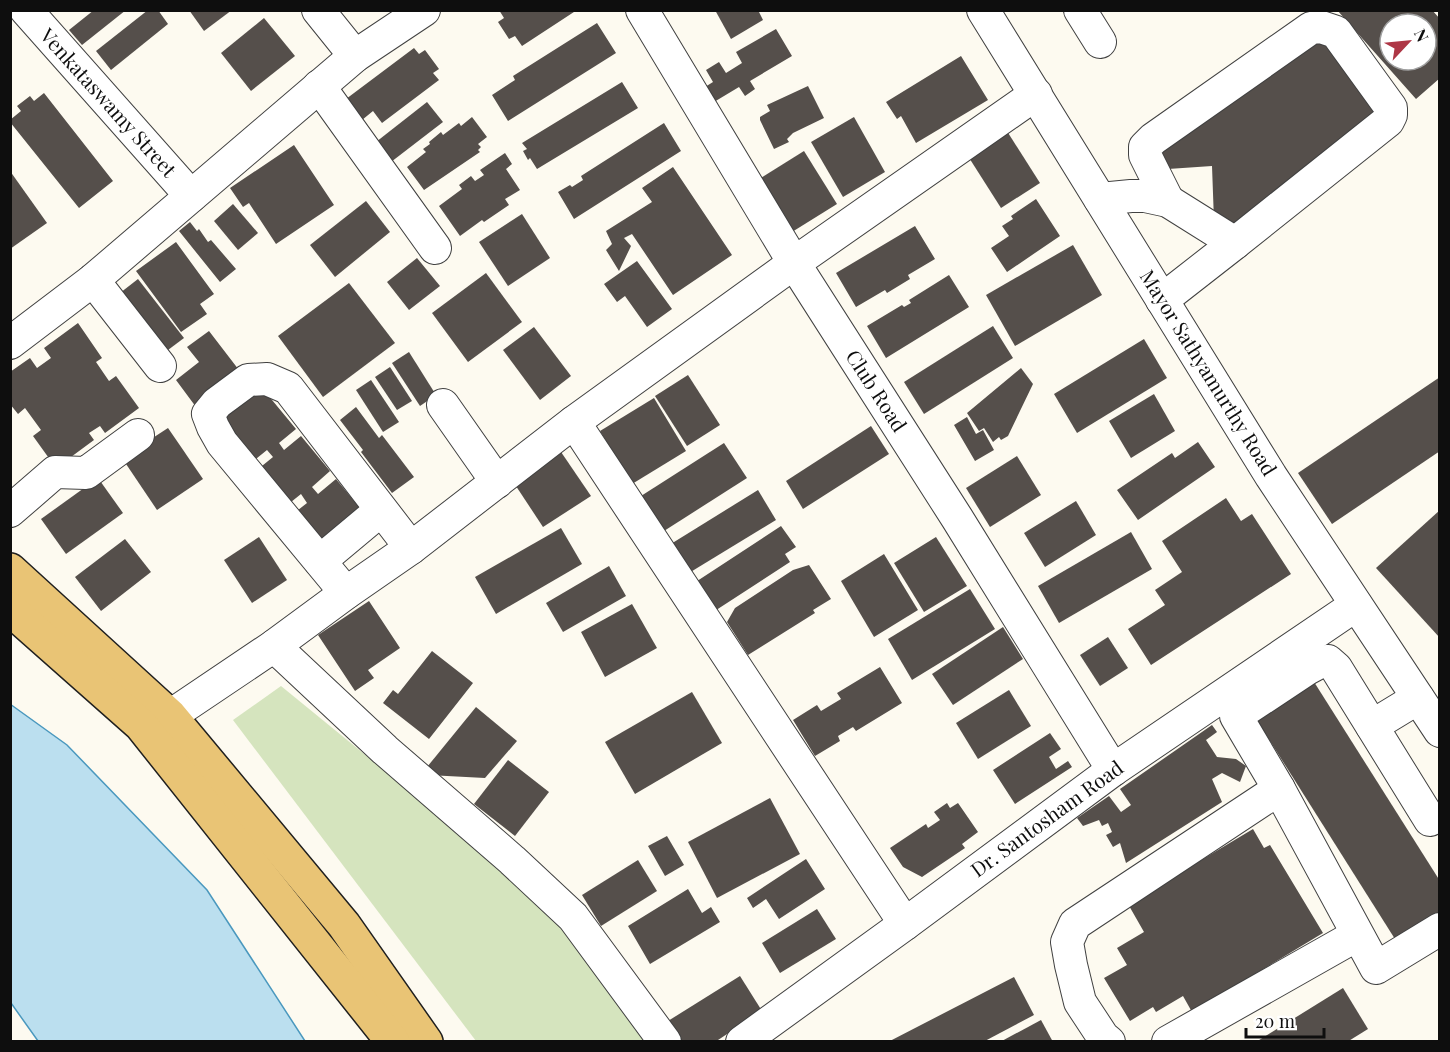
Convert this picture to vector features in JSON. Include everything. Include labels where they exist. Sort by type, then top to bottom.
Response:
[{"type":"main road","points":[[10,570],[156,720],[344,926],[426,1041]]},
{"type":"main road","points":[[10,609],[156,720],[393,1041]]},
{"type":"street","name":"Venkataswamy Street","points":[[26,10],[190,196]]},
{"type":"street","points":[[318,10],[355,56]]},
{"type":"street","points":[[10,343],[93,280],[355,56],[424,10]]},
{"type":"street","name":"Club Road","points":[[642,10],[794,263],[957,518],[1113,770]]},
{"type":"street","name":"Mayor Sathyamurthy Road","points":[[983,10],[1271,476],[1440,731]]},
{"type":"street","points":[[1080,10],[1100,42]]},
{"type":"street","points":[[1162,300],[1388,121],[1391,108],[1336,32],[1321,27],[1311,28],[1153,139],[1145,147],[1145,155],[1168,201]]},
{"type":"street","points":[[319,86],[435,248]]},
{"type":"street","points":[[156,720],[274,646],[411,548],[574,422],[794,263],[1036,94]]},
{"type":"street","points":[[1100,199],[1145,196],[1168,201],[1235,243]]},
{"type":"street","points":[[93,280],[160,366]]},
{"type":"street","points":[[346,593],[222,443],[213,427],[208,414],[218,403],[248,380],[267,379],[288,388],[411,548]]},
{"type":"street","points":[[443,405],[497,482]]},
{"type":"street","points":[[574,422],[905,924]]},
{"type":"street","points":[[10,512],[55,472],[86,473],[138,435]]},
{"type":"street","points":[[320,561],[381,510]]},
{"type":"street","name":"Dr. Santosham Road","points":[[742,1041],[1113,770],[1356,605]]},
{"type":"street","points":[[274,646],[385,750],[512,860],[573,917],[665,1041]]},
{"type":"street","points":[[1436,823],[1336,668],[1328,661],[1320,662],[1307,669],[1236,716],[1279,789],[1376,968],[1440,929]]},
{"type":"street","points":[[1372,726],[1418,698]]},
{"type":"street","points":[[1109,1041],[1103,1037],[1080,1002],[1067,942],[1075,924],[1279,789]]},
{"type":"street","points":[[1168,1041],[1357,935]]},
{"type":"green space","points":[[281,686],[581,931],[654,1041],[476,1041],[233,720]]},
{"type":"water","points":[[10,704],[67,745],[207,890],[305,1041],[38,1041],[11,1003]]},
{"type":"building","points":[[94,10],[126,10],[82,45],[69,30]]},
{"type":"building","points":[[148,10],[158,10],[168,24],[111,70],[96,51]]},
{"type":"building","points":[[189,10],[232,10],[204,31]]},
{"type":"building","points":[[499,10],[577,10],[522,46],[515,36],[509,39],[498,22],[504,18]]},
{"type":"building","points":[[715,10],[758,10],[763,20],[731,39]]},
{"type":"building","points":[[1337,10],[1432,10],[1434,12],[1378,12],[1378,56]]},
{"type":"building","points":[[1438,17],[1440,19],[1440,78],[1416,99],[1392,72],[1438,72]]},
{"type":"building","points":[[264,18],[295,56],[251,91],[221,53]]},
{"type":"building","points":[[597,23],[616,53],[508,121],[492,95],[515,80],[513,76]]},
{"type":"building","points":[[776,29],[792,56],[750,81],[755,89],[745,96],[739,87],[714,102],[705,87],[713,82],[706,70],[719,62],[726,73],[742,63],[736,52]]},
{"type":"building","points":[[1312,34],[1332,41],[1381,122],[1233,227],[1214,221],[1212,166],[1168,169],[1156,155]]},
{"type":"building","points":[[414,48],[419,54],[425,50],[439,69],[433,73],[439,80],[382,123],[373,111],[362,120],[346,99]]},
{"type":"building","points":[[961,56],[988,100],[916,143],[901,116],[897,119],[886,102]]},
{"type":"building","points":[[622,82],[638,108],[537,169],[530,158],[528,160],[523,151],[527,149],[522,143]]},
{"type":"building","points":[[808,86],[824,118],[793,133],[787,139],[789,142],[774,149],[760,117],[770,111],[767,105]]},
{"type":"building","points":[[44,93],[113,181],[79,208],[10,122],[21,111],[17,106],[30,96],[34,101]]},
{"type":"building","points":[[427,102],[443,122],[391,162],[376,142]]},
{"type":"building","points":[[472,117],[487,137],[478,144],[481,147],[478,150],[480,152],[424,190],[407,167],[426,152],[423,149],[441,132],[443,135],[459,123],[461,126]]},
{"type":"building","points":[[854,117],[885,172],[843,197],[811,142]]},
{"type":"building","points":[[664,123],[681,151],[574,219],[558,192],[583,180],[581,176]]},
{"type":"building","points":[[1005,128],[1040,183],[1001,208],[966,153]]},
{"type":"building","points":[[294,145],[334,205],[276,244],[249,203],[243,207],[230,188]]},
{"type":"building","points":[[804,151],[837,204],[792,232],[759,179]]},
{"type":"building","points":[[505,153],[512,164],[506,169],[520,190],[505,199],[509,205],[460,236],[439,206],[462,189],[459,185],[471,176],[475,181],[484,175],[480,170]]},
{"type":"building","points":[[673,167],[732,255],[673,295],[632,234],[624,238],[631,246],[619,271],[606,250],[612,244],[606,231],[652,202],[642,188]]},
{"type":"building","points":[[10,171],[47,223],[10,249]]},
{"type":"building","points":[[1036,199],[1060,236],[1007,272],[991,248],[1009,236],[1002,226],[1013,219],[1011,216]]},
{"type":"building","points":[[366,201],[390,232],[335,277],[310,245]]},
{"type":"building","points":[[233,204],[258,233],[238,250],[214,221]]},
{"type":"building","points":[[522,214],[550,258],[508,286],[479,242]]},
{"type":"building","points":[[190,222],[197,231],[199,229],[208,242],[211,240],[236,269],[220,282],[179,231]]},
{"type":"building","points":[[915,226],[935,259],[908,275],[910,279],[887,293],[885,290],[856,307],[836,273]]},
{"type":"building","points":[[176,242],[214,294],[200,304],[207,314],[181,332],[136,271]]},
{"type":"building","points":[[1073,245],[1102,295],[1015,346],[986,295]]},
{"type":"building","points":[[417,258],[440,286],[409,310],[387,282]]},
{"type":"building","points":[[637,261],[672,309],[647,327],[625,296],[617,302],[604,284]]},
{"type":"building","points":[[486,273],[522,322],[468,362],[432,313]]},
{"type":"building","points":[[949,275],[969,307],[886,358],[867,326],[902,305],[904,307],[911,303],[909,300]]},
{"type":"building","points":[[138,279],[184,338],[156,359],[111,300]]},
{"type":"building","points":[[349,283],[395,343],[323,397],[278,336]]},
{"type":"building","points":[[78,323],[102,358],[96,362],[109,381],[116,376],[139,408],[105,433],[100,426],[89,433],[94,440],[56,468],[33,436],[41,430],[25,408],[18,414],[10,404],[10,372],[30,358],[37,368],[51,358],[44,348]]},
{"type":"building","points":[[993,326],[1013,358],[924,414],[904,382]]},
{"type":"building","points":[[534,327],[571,376],[540,400],[503,350]]},
{"type":"building","points":[[209,331],[242,374],[196,407],[176,380],[199,362],[187,347]]},
{"type":"building","points":[[1144,339],[1167,378],[1077,433],[1054,394]]},
{"type":"building","points":[[409,352],[436,395],[420,406],[392,363]]},
{"type":"building","points":[[390,367],[412,401],[397,410],[375,377]]},
{"type":"building","points":[[1021,368],[1033,384],[1008,436],[1001,440],[999,437],[993,442],[984,428],[979,431],[967,413]]},
{"type":"building","points":[[688,375],[720,425],[687,446],[655,396]]},
{"type":"building","points":[[1440,377],[1440,451],[1332,524],[1298,473]]},
{"type":"building","points":[[371,380],[399,422],[383,432],[356,390]]},
{"type":"building","points":[[258,383],[296,429],[279,443],[284,450],[301,436],[330,471],[312,487],[318,494],[336,479],[364,513],[320,547],[293,514],[307,503],[301,494],[286,506],[257,470],[273,457],[267,450],[251,463],[215,418]]},
{"type":"building","points":[[1154,394],[1175,431],[1131,458],[1109,421]]},
{"type":"building","points":[[654,398],[686,451],[632,484],[600,431]]},
{"type":"building","points":[[356,407],[379,438],[382,435],[414,477],[392,493],[340,420]]},
{"type":"building","points":[[967,417],[976,434],[983,430],[994,450],[975,461],[954,425]]},
{"type":"building","points":[[871,426],[889,454],[803,509],[786,481]]},
{"type":"building","points":[[168,428],[203,479],[157,510],[122,458]]},
{"type":"building","points":[[1198,442],[1215,467],[1138,520],[1117,490],[1172,453],[1175,458]]},
{"type":"building","points":[[724,443],[747,478],[664,531],[641,496]]},
{"type":"building","points":[[559,449],[591,496],[543,527],[512,480]]},
{"type":"building","points":[[1017,456],[1041,495],[990,527],[966,488]]},
{"type":"building","points":[[98,478],[123,513],[66,554],[41,519]]},
{"type":"building","points":[[758,490],[776,520],[684,576],[666,547]]},
{"type":"building","points":[[1226,498],[1241,521],[1252,514],[1291,574],[1151,665],[1128,629],[1165,605],[1155,590],[1182,572],[1162,541]]},
{"type":"building","points":[[1076,501],[1096,535],[1045,567],[1024,533]]},
{"type":"building","points":[[1440,510],[1440,638],[1376,568]]},
{"type":"building","points":[[781,526],[796,547],[785,554],[790,562],[707,616],[688,587]]},
{"type":"building","points":[[561,528],[582,564],[496,614],[475,577]]},
{"type":"building","points":[[1131,532],[1152,569],[1059,623],[1038,586]]},
{"type":"building","points":[[259,537],[287,580],[252,603],[224,560]]},
{"type":"building","points":[[936,537],[967,586],[924,612],[894,563]]},
{"type":"building","points":[[125,539],[151,572],[101,611],[75,577]]},
{"type":"building","points":[[884,554],[918,610],[874,637],[841,581]]},
{"type":"building","points":[[809,565],[831,599],[813,610],[815,613],[748,655],[727,622],[735,608],[793,570]]},
{"type":"building","points":[[609,566],[626,596],[563,632],[546,603]]},
{"type":"building","points":[[970,589],[995,629],[912,680],[888,639]]},
{"type":"building","points":[[369,601],[400,648],[368,670],[374,678],[355,691],[318,635]]},
{"type":"building","points":[[632,604],[657,648],[605,677],[581,632]]},
{"type":"building","points":[[1003,627],[1023,659],[953,705],[932,674]]},
{"type":"building","points":[[1108,637],[1128,668],[1100,686],[1080,655]]},
{"type":"building","points":[[432,651],[473,683],[429,739],[383,703],[393,690],[398,694]]},
{"type":"building","points":[[880,667],[902,703],[856,731],[853,727],[838,736],[840,741],[815,756],[793,720],[817,705],[821,711],[841,699],[837,693]]},
{"type":"building","points":[[1309,674],[1440,881],[1440,922],[1400,947],[1251,711]]},
{"type":"building","points":[[1009,690],[1031,726],[978,759],[956,723]]},
{"type":"building","points":[[692,692],[722,743],[635,794],[605,742]]},
{"type":"building","points":[[476,707],[517,741],[485,778],[428,775],[423,772]]},
{"type":"building","points":[[1212,725],[1217,732],[1206,740],[1217,757],[1236,759],[1246,766],[1240,782],[1222,773],[1212,779],[1222,802],[1126,863],[1120,843],[1113,847],[1106,835],[1112,832],[1108,823],[1102,826],[1099,820],[1083,826],[1077,818],[1109,796],[1121,812],[1131,805],[1120,789]]},
{"type":"building","points":[[1050,733],[1061,749],[1049,757],[1056,769],[1068,761],[1072,767],[1015,804],[993,770]]},
{"type":"building","points":[[508,760],[549,792],[515,836],[474,804]]},
{"type":"building","points":[[770,798],[800,854],[717,898],[688,842]]},
{"type":"building","points":[[947,803],[950,808],[958,803],[978,832],[962,844],[965,848],[922,877],[903,867],[890,848],[926,824],[928,828],[940,820],[934,812]]},
{"type":"building","points":[[1253,829],[1264,848],[1270,845],[1323,933],[1192,1012],[1183,996],[1156,1012],[1153,1007],[1130,1021],[1104,978],[1127,965],[1117,948],[1144,932],[1128,904]]},
{"type":"building","points":[[667,836],[684,865],[665,876],[648,846]]},
{"type":"building","points":[[806,859],[825,889],[779,919],[766,899],[753,908],[747,898]]},
{"type":"building","points":[[638,860],[657,891],[601,926],[582,895]]},
{"type":"building","points":[[688,889],[702,913],[711,907],[720,922],[650,964],[628,926]]},
{"type":"building","points":[[817,909],[836,939],[780,973],[762,943]]},
{"type":"building","points":[[740,976],[762,1011],[715,1042],[681,1042],[668,1021]]},
{"type":"building","points":[[1014,977],[1034,1015],[983,1042],[888,1042]]},
{"type":"building","points":[[1343,988],[1368,1029],[1347,1042],[1256,1042]]},
{"type":"building","points":[[1041,1020],[1053,1042],[1000,1042]]}]
